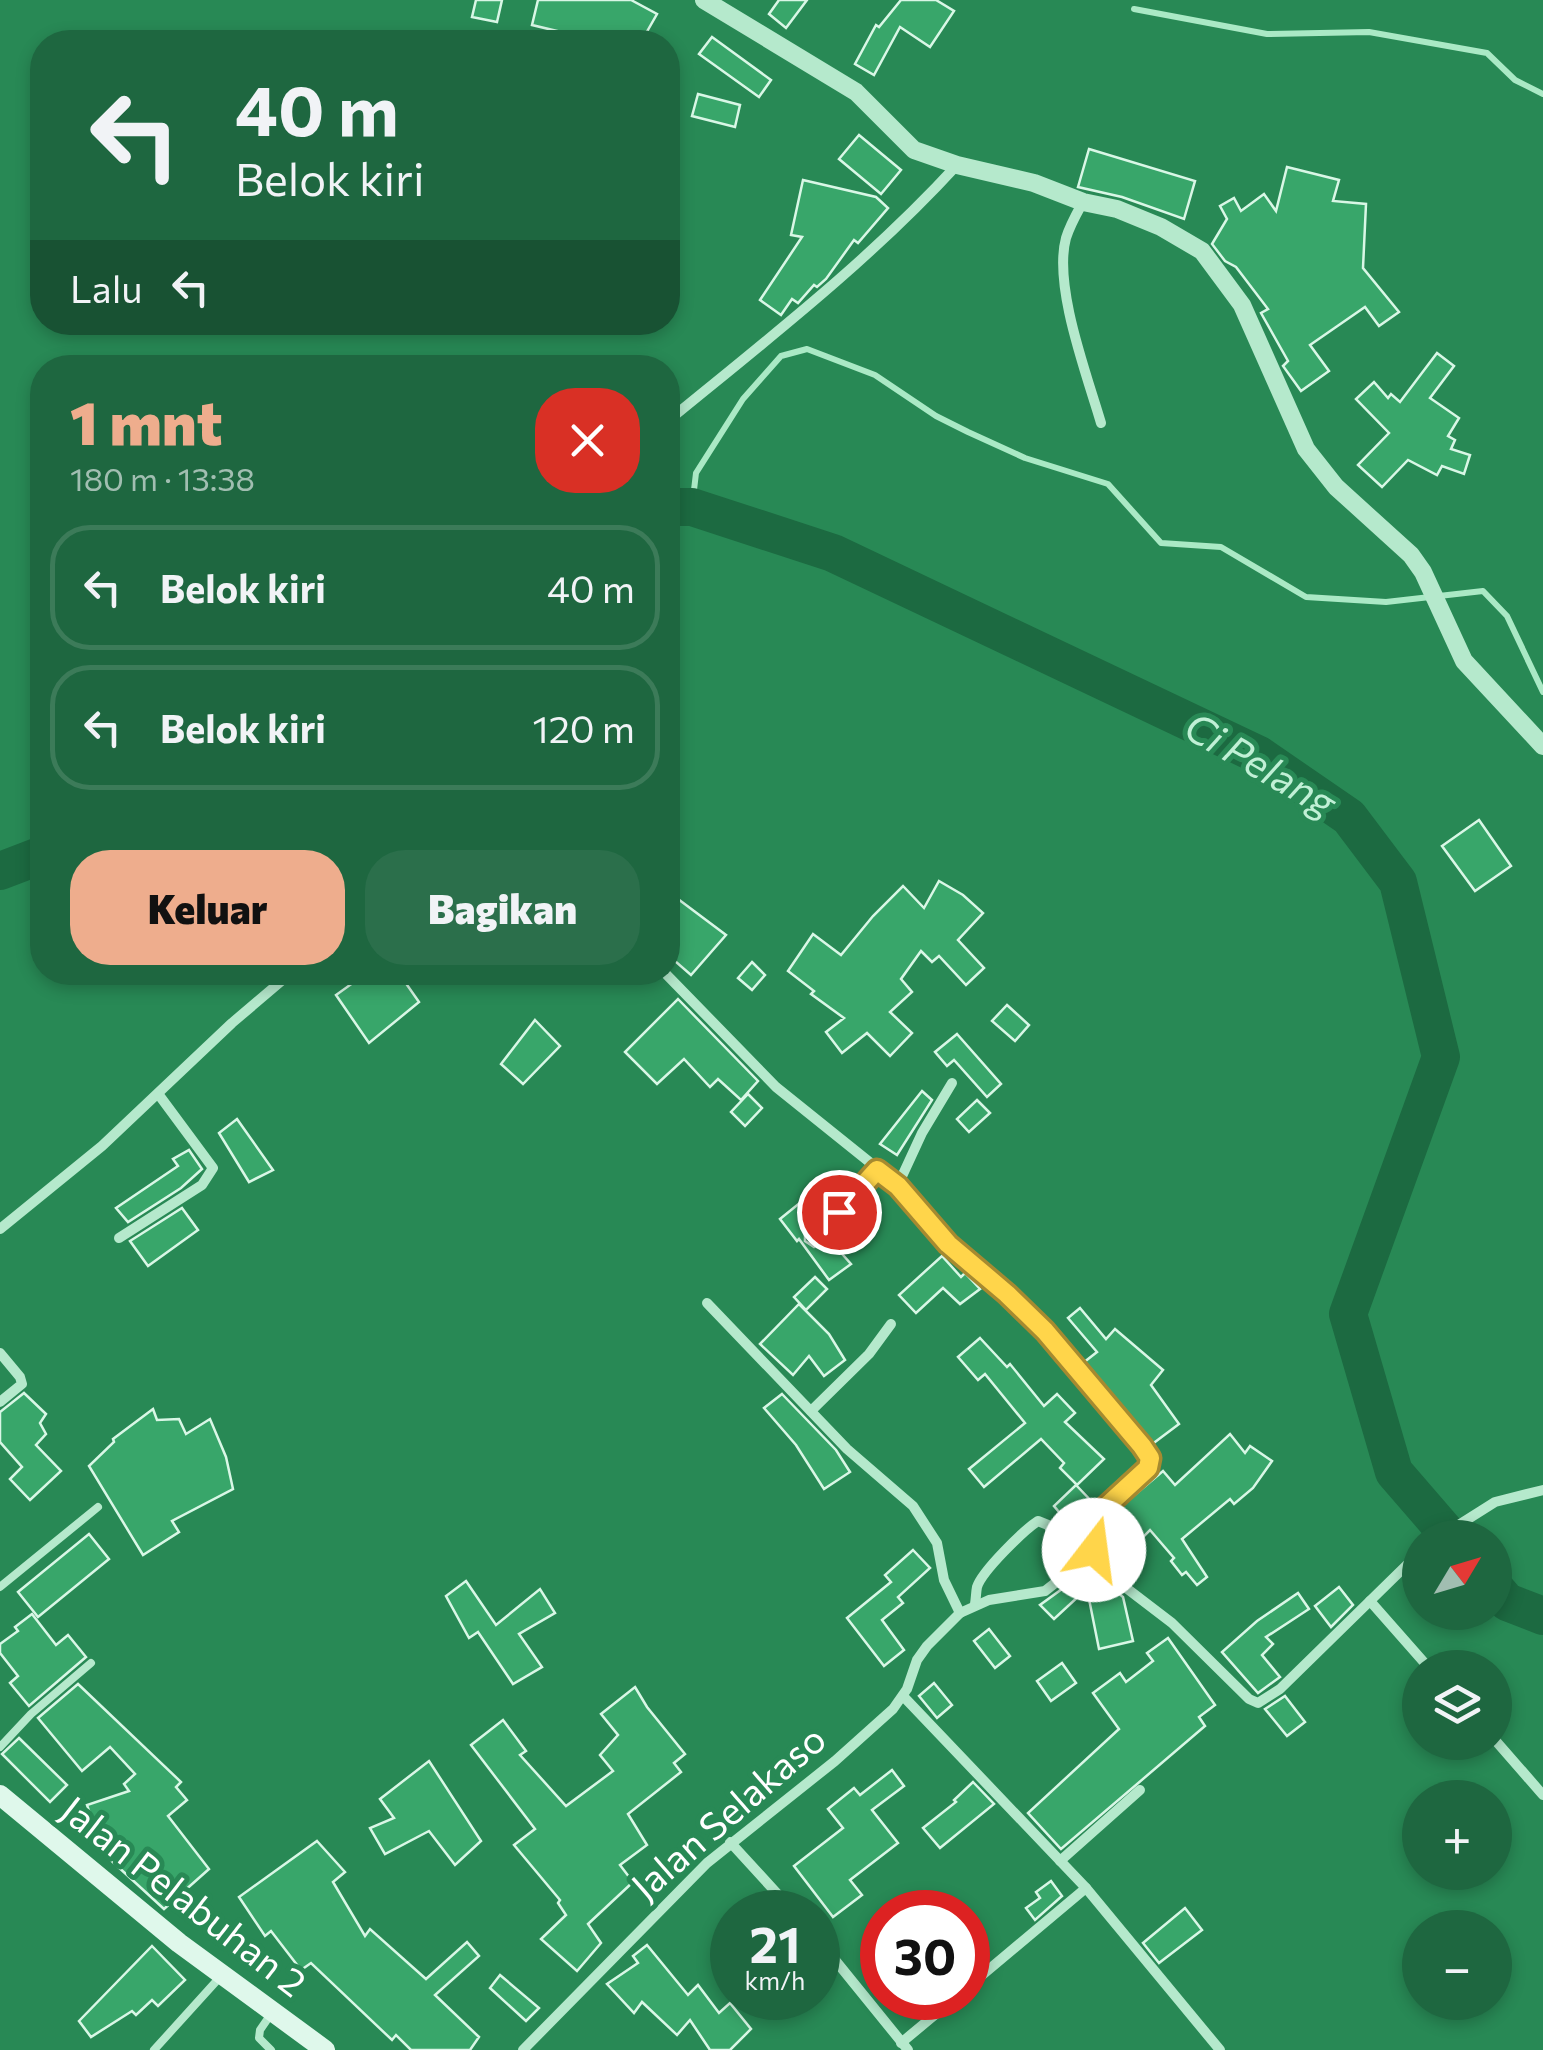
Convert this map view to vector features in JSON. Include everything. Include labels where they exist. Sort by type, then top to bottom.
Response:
[{"type":"main road","name":"Jalan Pelabuhan 2","points":[[0,1794],[221,1976],[324,2050]]},
{"type":"street","points":[[704,0],[856,92],[914,150],[1117,209],[1162,227],[1202,251],[1242,305],[1306,450],[1336,487],[1411,555],[1424,572],[1464,661],[1543,746]]},
{"type":"street","points":[[680,410],[834,286],[957,165]]},
{"type":"street","points":[[1083,202],[1065,241],[1064,263],[1070,314],[1101,424]]},
{"type":"street","points":[[0,1229],[159,1095],[277,985]]},
{"type":"street","points":[[677,985],[776,1087],[898,1186],[948,1244],[1045,1331],[1150,1458],[1144,1472],[1098,1514],[1094,1550],[1087,1558],[1172,1623],[1249,1699],[1258,1703],[1280,1689],[1402,1570]]},
{"type":"street","points":[[898,1186],[909,1169],[922,1133],[952,1083]]},
{"type":"street","points":[[120,1238],[202,1185],[212,1168],[159,1095]]},
{"type":"street","points":[[813,1238],[877,1170]]},
{"type":"street","points":[[706,1303],[847,1448],[913,1506],[937,1543],[944,1580],[960,1613]]},
{"type":"street","points":[[811,1412],[892,1324]]},
{"type":"street","points":[[0,1353],[22,1384],[0,1402]]},
{"type":"street","points":[[1461,1520],[1494,1502],[1543,1490]]},
{"type":"street","points":[[976,1604],[981,1579],[1013,1538],[1038,1521],[1048,1525],[1052,1533]]},
{"type":"street","name":"Jalan Selakaso","points":[[523,2050],[730,1842],[836,1761],[903,1696],[926,1646],[960,1613],[976,1604],[1044,1591],[1087,1558]]},
{"type":"street","points":[[1370,1601],[1414,1650]]},
{"type":"street","points":[[903,1696],[1086,1888],[1220,2050]]},
{"type":"street","points":[[1512,1759],[1543,1795]]},
{"type":"street","points":[[1060,1860],[1140,1790]]},
{"type":"street","points":[[730,1842],[774,1890]]},
{"type":"street","points":[[990,1969],[1086,1888]]},
{"type":"street","points":[[840,1966],[904,2046],[932,2020]]},
{"type":"lane","points":[[0,1588],[98,1507]]},
{"type":"lane","points":[[0,1746],[92,1663]]},
{"type":"lane","points":[[154,2050],[221,1976]]},
{"type":"lane","points":[[271,2014],[259,2038],[271,2050]]},
{"type":"building","points":[[476,0],[502,0],[497,22],[472,17]]},
{"type":"building","points":[[538,0],[631,0],[657,14],[648,30],[553,30],[532,25]]},
{"type":"building","points":[[779,0],[807,0],[786,28],[769,14]]},
{"type":"building","points":[[901,0],[936,0],[954,11],[930,47],[900,27],[874,75],[855,64],[876,25],[879,27]]},
{"type":"building","points":[[712,37],[771,80],[759,97],[699,54]]},
{"type":"building","points":[[698,94],[740,105],[735,127],[692,116]]},
{"type":"building","points":[[859,135],[901,170],[881,194],[839,159]]},
{"type":"building","points":[[1089,149],[1195,181],[1184,219],[1122,197],[1078,187]]},
{"type":"building","points":[[1287,167],[1339,180],[1333,201],[1366,204],[1363,268],[1399,312],[1379,326],[1365,307],[1310,345],[1329,371],[1301,391],[1283,366],[1288,361],[1261,313],[1268,309],[1236,267],[1225,261],[1212,244],[1227,219],[1220,206],[1234,198],[1241,211],[1264,194],[1276,211]]},
{"type":"building","points":[[803,180],[876,197],[888,208],[858,243],[854,240],[826,279],[817,287],[814,285],[798,303],[792,299],[781,315],[760,300],[802,237],[791,235]]},
{"type":"building","points":[[1437,353],[1454,366],[1430,398],[1459,418],[1448,436],[1455,440],[1451,449],[1470,455],[1464,474],[1442,466],[1437,475],[1408,460],[1382,487],[1358,465],[1389,433],[1356,399],[1374,382],[1388,398],[1391,394],[1400,402]]},
{"type":"building","points":[[1479,820],[1511,866],[1475,891],[1442,846]]},
{"type":"building","points":[[939,881],[983,913],[958,940],[984,968],[966,985],[939,956],[932,962],[921,951],[901,979],[912,992],[890,1012],[912,1033],[890,1056],[867,1033],[842,1053],[826,1032],[844,1018],[788,971],[813,934],[841,955],[903,886],[924,908]]},
{"type":"building","points":[[680,900],[726,935],[691,975],[680,965]]},
{"type":"building","points":[[752,962],[765,975],[752,990],[738,978]]},
{"type":"building","points":[[350,985],[407,985],[419,1002],[369,1043],[336,995]]},
{"type":"building","points":[[678,999],[758,1081],[741,1100],[718,1079],[710,1087],[684,1059],[657,1084],[625,1052]]},
{"type":"building","points":[[1007,1005],[1029,1025],[1015,1041],[992,1021]]},
{"type":"building","points":[[535,1020],[560,1046],[523,1084],[501,1064]]},
{"type":"building","points":[[957,1034],[1001,1084],[987,1097],[954,1060],[947,1066],[935,1052]]},
{"type":"building","points":[[922,1091],[932,1100],[897,1155],[880,1144]]},
{"type":"building","points":[[748,1094],[762,1108],[745,1126],[731,1112]]},
{"type":"building","points":[[977,1100],[990,1113],[969,1132],[957,1119]]},
{"type":"building","points":[[237,1119],[273,1170],[249,1182],[219,1133]]},
{"type":"building","points":[[189,1150],[202,1169],[181,1188],[128,1222],[116,1208],[178,1166],[173,1159]]},
{"type":"building","points":[[821,1179],[839,1198],[814,1221],[805,1241],[814,1247],[827,1237],[851,1264],[829,1280],[780,1219],[806,1198],[803,1195]]},
{"type":"building","points":[[182,1208],[198,1230],[148,1266],[130,1241]]},
{"type":"building","points":[[942,1256],[961,1277],[965,1273],[980,1289],[960,1304],[943,1288],[916,1313],[899,1295]]},
{"type":"building","points":[[815,1277],[827,1289],[806,1310],[794,1297]]},
{"type":"building","points":[[799,1304],[829,1334],[845,1360],[824,1376],[809,1356],[793,1375],[760,1344]]},
{"type":"building","points":[[1080,1308],[1106,1339],[1115,1329],[1163,1370],[1151,1385],[1179,1424],[1151,1445],[1083,1363],[1097,1352],[1068,1318]]},
{"type":"building","points":[[980,1338],[1007,1367],[1010,1364],[1044,1406],[1057,1394],[1075,1413],[1065,1422],[1104,1459],[1077,1485],[1060,1468],[1064,1463],[1041,1439],[984,1487],[969,1469],[1025,1423],[985,1374],[978,1380],[958,1357]]},
{"type":"building","points":[[24,1393],[46,1414],[40,1423],[46,1434],[36,1445],[61,1471],[30,1500],[10,1479],[22,1467],[0,1442],[0,1412]]},
{"type":"building","points":[[782,1394],[836,1450],[850,1472],[824,1489],[796,1445],[764,1408]]},
{"type":"building","points":[[153,1409],[157,1420],[179,1419],[186,1434],[210,1419],[226,1457],[233,1489],[172,1521],[179,1532],[143,1555],[89,1466],[113,1439]]},
{"type":"building","points":[[1230,1434],[1245,1453],[1250,1446],[1272,1461],[1253,1488],[1234,1504],[1230,1499],[1182,1539],[1207,1577],[1197,1585],[1186,1572],[1182,1575],[1171,1561],[1174,1558],[1150,1530],[1113,1567],[1100,1557],[1106,1519],[1163,1471],[1175,1485]]},
{"type":"building","points":[[1076,1485],[1095,1505],[1086,1523],[1086,1544],[1054,1506]]},
{"type":"building","points":[[89,1534],[109,1559],[38,1617],[18,1592]]},
{"type":"building","points":[[913,1550],[930,1568],[898,1597],[903,1603],[882,1620],[904,1650],[884,1666],[847,1618],[891,1582],[885,1575]]},
{"type":"building","points":[[466,1581],[496,1625],[540,1589],[555,1613],[519,1634],[542,1667],[513,1684],[478,1632],[469,1638],[446,1596]]},
{"type":"building","points":[[1069,1584],[1080,1595],[1054,1619],[1040,1605]]},
{"type":"building","points":[[1339,1587],[1353,1605],[1331,1627],[1315,1606]]},
{"type":"building","points":[[1118,1593],[1123,1597],[1133,1641],[1099,1649],[1089,1599]]},
{"type":"building","points":[[1298,1593],[1309,1609],[1266,1637],[1273,1644],[1262,1655],[1280,1677],[1258,1693],[1222,1652],[1257,1621]]},
{"type":"building","points":[[32,1614],[56,1645],[68,1635],[86,1657],[29,1706],[10,1683],[18,1676],[0,1653],[0,1644]]},
{"type":"building","points":[[989,1629],[1010,1656],[995,1668],[974,1641]]},
{"type":"building","points":[[1168,1638],[1215,1705],[1199,1717],[1205,1726],[1061,1849],[1028,1813],[1119,1729],[1093,1693],[1120,1673],[1126,1682],[1153,1661],[1147,1653]]},
{"type":"building","points":[[1062,1663],[1076,1683],[1051,1701],[1037,1681]]},
{"type":"building","points":[[934,1683],[952,1705],[937,1718],[919,1696]]},
{"type":"building","points":[[78,1684],[181,1782],[176,1787],[187,1800],[168,1816],[209,1869],[164,1909],[103,1853],[87,1805],[129,1791],[124,1784],[135,1774],[110,1747],[82,1771],[38,1718]]},
{"type":"building","points":[[635,1687],[685,1754],[674,1763],[681,1772],[628,1814],[647,1845],[620,1865],[633,1882],[588,1924],[601,1943],[577,1971],[541,1939],[566,1915],[560,1900],[514,1845],[535,1829],[471,1745],[503,1720],[526,1751],[520,1755],[566,1806],[613,1771],[600,1755],[618,1735],[601,1714]]},
{"type":"building","points":[[1285,1696],[1305,1722],[1287,1736],[1265,1709]]},
{"type":"building","points":[[19,1738],[67,1785],[50,1802],[2,1754]]},
{"type":"building","points":[[429,1761],[481,1841],[455,1865],[429,1831],[385,1854],[370,1828],[394,1818],[380,1799]]},
{"type":"building","points":[[892,1770],[904,1786],[872,1810],[898,1843],[850,1880],[860,1897],[840,1912],[840,1890],[812,1890],[794,1866],[843,1828],[828,1809],[854,1788],[860,1795]]},
{"type":"building","points":[[973,1782],[994,1804],[940,1848],[923,1828],[956,1802]]},
{"type":"building","points":[[317,1841],[345,1872],[333,1882],[365,1936],[370,1929],[426,1979],[467,1942],[479,1956],[435,1995],[479,2037],[470,2050],[411,2050],[396,2035],[392,2040],[311,1963],[301,1970],[271,1931],[265,1936],[239,1897]]},
{"type":"building","points":[[1051,1881],[1062,1896],[1035,1920],[1026,1908],[1040,1898],[1036,1892]]},
{"type":"building","points":[[1185,1908],[1202,1930],[1159,1963],[1143,1943]]},
{"type":"building","points":[[647,1945],[688,1995],[698,1985],[710,2001],[710,2020],[744,2020],[751,2029],[730,2050],[710,2050],[690,2020],[677,2035],[642,2002],[634,2013],[607,1984],[638,1963],[633,1956]]},
{"type":"building","points":[[152,1946],[185,1980],[158,2006],[152,2000],[136,2015],[132,2011],[91,2037],[79,2021]]},
{"type":"building","points":[[500,1975],[539,2008],[526,2021],[490,1988]]},
{"type":"waterway","points":[[1134,9],[1267,34],[1369,32],[1487,53],[1515,80],[1543,94]]},
{"type":"waterway","points":[[692,507],[696,473],[743,399],[781,356],[807,349],[875,375],[936,416],[1025,458],[1108,484],[1161,543],[1221,547],[1306,597],[1386,602],[1483,591],[1507,616],[1543,692]]},
{"type":"waterway","name":"Ci Pelang","points":[[680,507],[692,507],[833,553],[1259,755],[1349,817],[1398,882],[1441,1057],[1348,1314],[1394,1472],[1435,1520]]},
{"type":"waterway","name":"Ci Pelang","points":[[0,871],[30,860]]},
{"type":"waterway","name":"Ci Pelang","points":[[1512,1604],[1543,1616]]},
{"type":"route","points":[[839,1212],[877,1170],[898,1186],[948,1244],[1045,1331],[1142,1446],[1150,1458],[1148,1468],[1094,1520],[1094,1550]]}]
